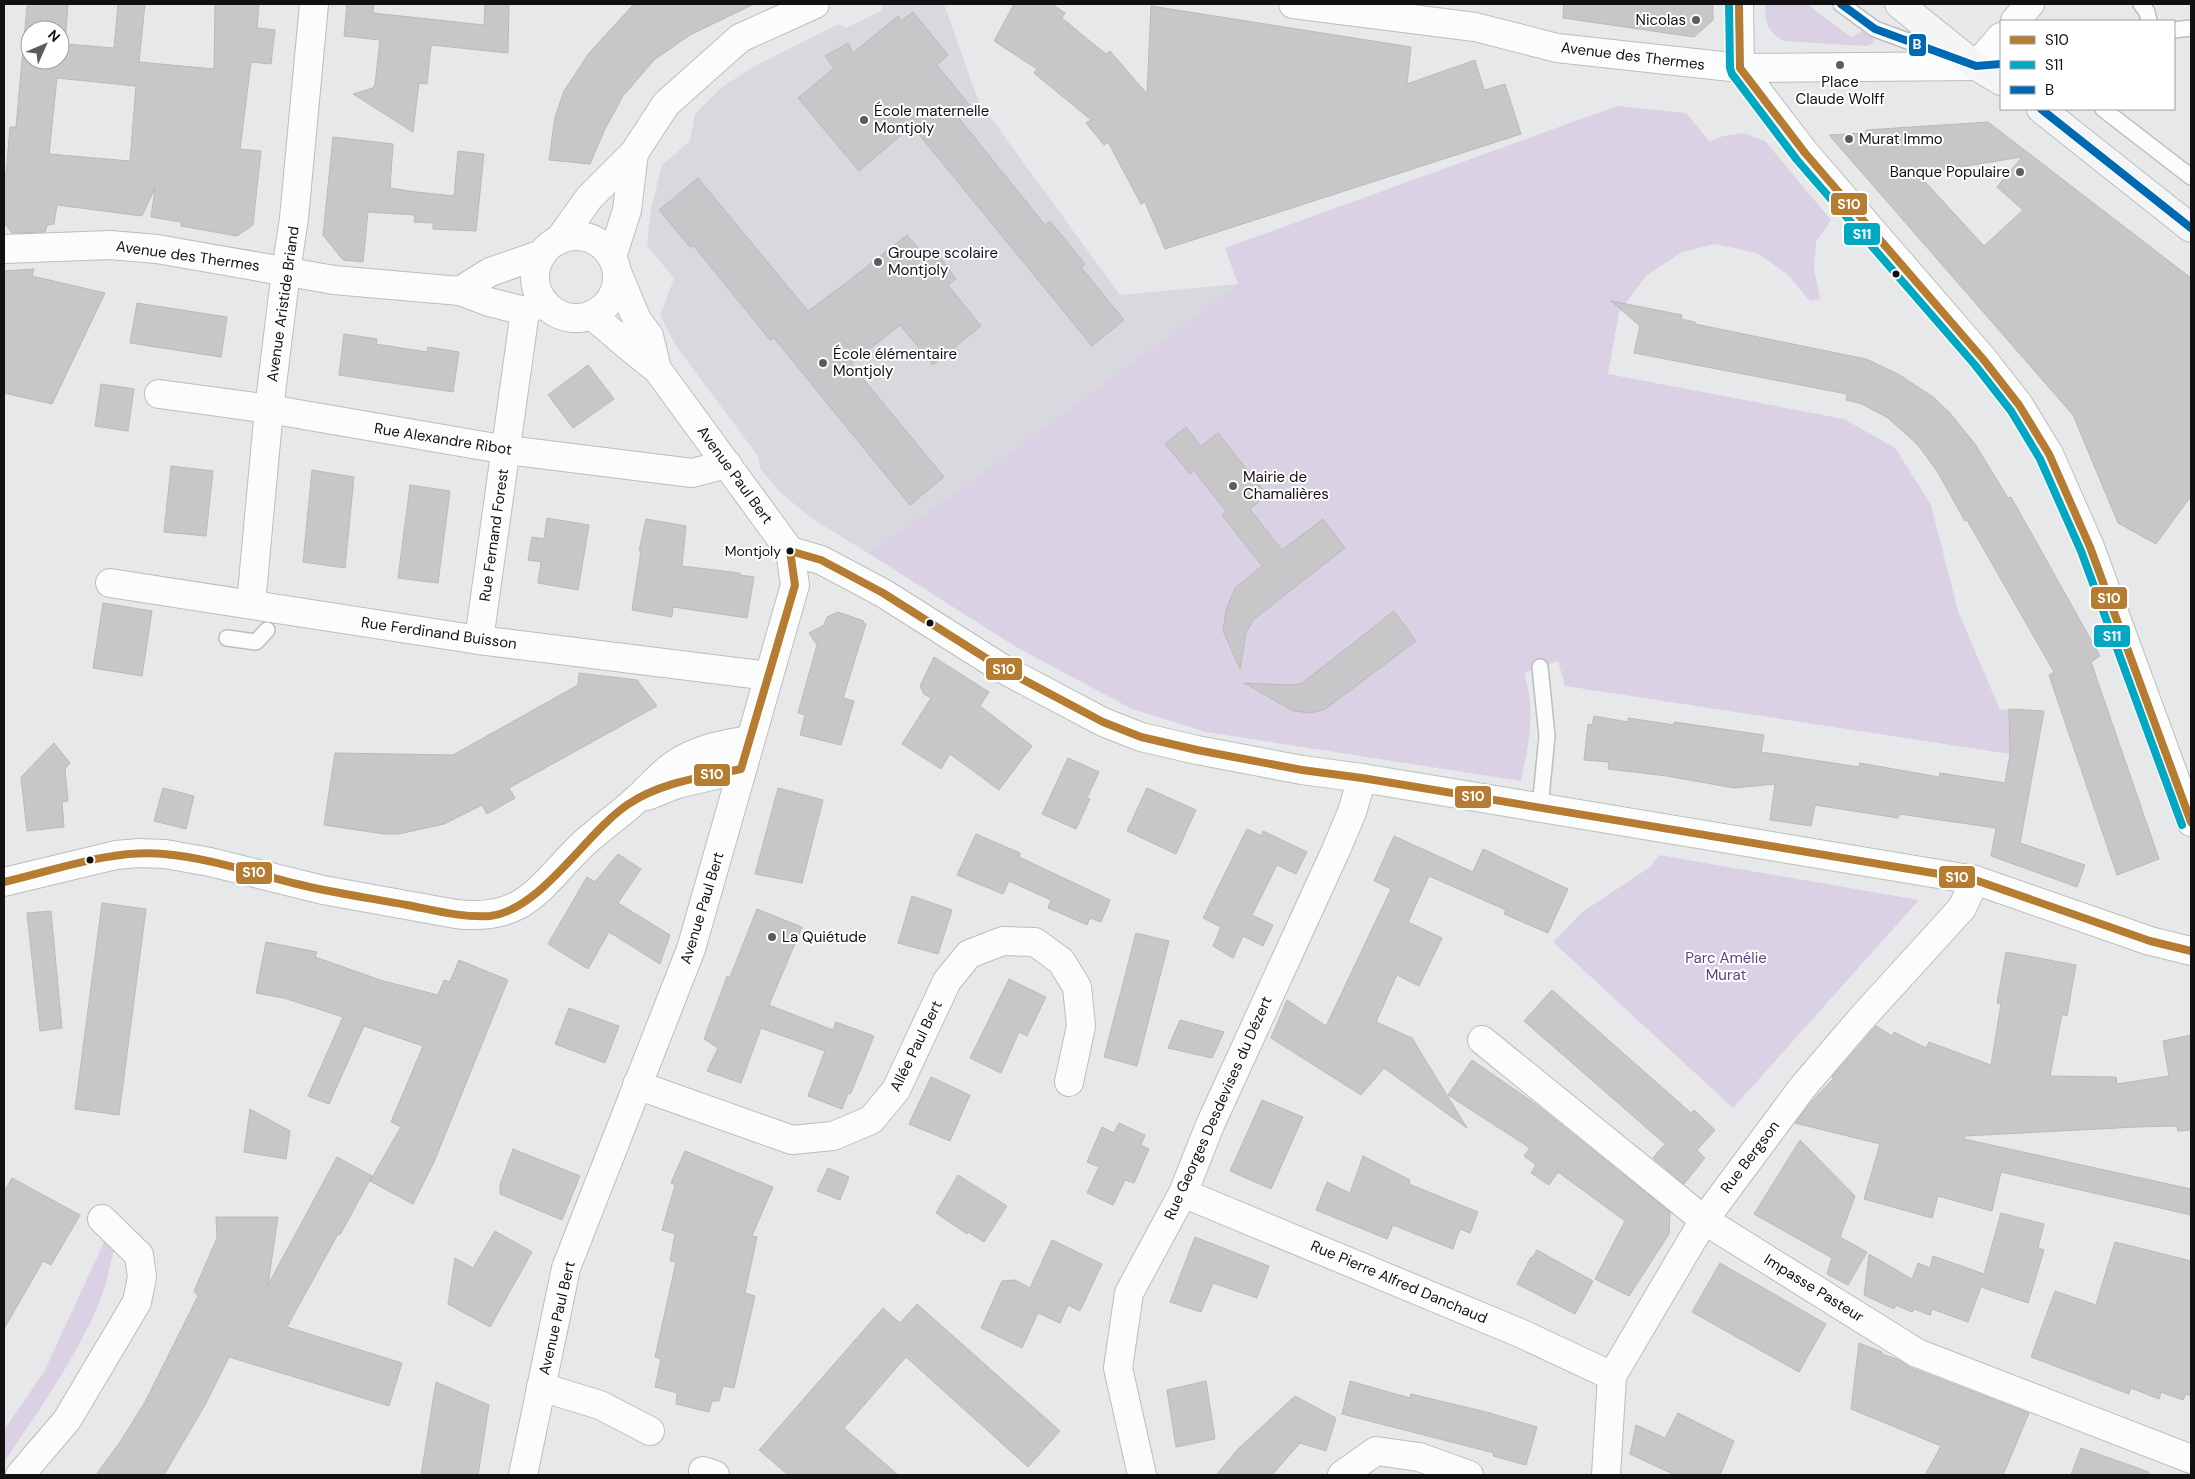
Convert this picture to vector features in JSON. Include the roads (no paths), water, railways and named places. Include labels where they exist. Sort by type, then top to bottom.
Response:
[{"type":"main road","points":[[1899,4],[1989,65],[2000,79]]},
{"type":"main road","points":[[2042,110],[2191,228]]},
{"type":"street","name":"Avenue Aristide Briand","points":[[251,604],[269,409],[294,218],[314,4]]},
{"type":"street","points":[[634,153],[627,210],[615,265],[617,285],[612,298],[603,308],[591,315],[574,318],[535,307],[538,291],[537,266],[588,198],[634,153],[666,104],[740,38],[815,4]]},
{"type":"street","name":"Avenue des Thermes","points":[[1293,4],[1475,27],[1557,48],[1740,68],[1989,65]]},
{"type":"street","points":[[1739,4],[1740,68],[1805,153],[1983,359],[2019,405],[2049,454],[2090,547],[2191,822]]},
{"type":"street","points":[[2016,20],[2030,4]]},
{"type":"street","points":[[1989,65],[2000,39]]},
{"type":"street","points":[[460,291],[490,272],[551,247],[571,236],[583,236],[595,240],[605,247],[615,265]]},
{"type":"street","name":"Avenue des Thermes","points":[[4,250],[110,245],[157,249],[334,280],[460,291],[490,302],[535,307]]},
{"type":"street","name":"Avenue Paul Bert","points":[[615,265],[637,320],[649,336],[657,369]]},
{"type":"street","name":"Rue Fernand Forest","points":[[479,640],[507,450],[535,307]]},
{"type":"street","name":"Avenue Paul Bert","points":[[523,1475],[566,1268],[691,949],[794,585],[790,551],[657,369],[632,351],[617,335],[591,315]]},
{"type":"street","name":"Rue Alexandre Ribot","points":[[159,394],[269,409],[507,450],[692,473],[727,464]]},
{"type":"street","points":[[790,551],[821,560],[877,590],[1003,669],[1103,722],[1141,737],[1302,770],[1362,778],[1975,880],[2150,941],[2191,951]]},
{"type":"street","name":"Rue Ferdinand Buisson","points":[[110,583],[479,640],[769,676]]},
{"type":"street","points":[[8,874],[116,855],[139,853],[165,854],[210,862],[322,890],[456,914],[487,916],[496,914],[529,899],[543,888],[581,846],[613,817],[636,800],[671,767],[706,748],[749,740]]},
{"type":"street","points":[[636,800],[677,784],[742,769]]},
{"type":"street","name":"Rue Georges Desdevises du Dézert","points":[[1142,1475],[1118,1368],[1129,1293],[1184,1193],[1210,1125],[1352,812],[1362,778]]},
{"type":"street","name":"Rue Bergson","points":[[1606,1475],[1612,1376],[1704,1220],[1802,1088],[1861,1019],[1962,908],[1975,880]]},
{"type":"street","name":"Allée Paul Bert","points":[[637,1085],[792,1140],[833,1136],[871,1120],[896,1090],[947,981],[969,954],[1003,941],[1035,942],[1061,961],[1077,987],[1081,1026],[1069,1082]]},
{"type":"street","name":"Impasse Pasteur","points":[[1482,1040],[1704,1220],[1918,1353],[2191,1459]]},
{"type":"street","name":"Rue Pierre Alfred Danchaud","points":[[1184,1193],[1520,1333],[1612,1376]]},
{"type":"street","points":[[20,1475],[67,1420],[137,1302],[142,1277],[139,1255],[102,1219]]},
{"type":"street","points":[[541,1387],[600,1406],[650,1431]]},
{"type":"street","points":[[1342,1475],[1376,1451],[1419,1458],[1469,1475]]},
{"type":"lane","points":[[1841,4],[1875,29],[1989,65]]},
{"type":"lane","points":[[2141,4],[2147,12],[2149,20]]},
{"type":"lane","points":[[2175,30],[2191,28]]},
{"type":"lane","points":[[2104,110],[2191,177]]},
{"type":"lane","points":[[227,638],[256,642],[267,630]]},
{"type":"lane","points":[[1540,667],[1547,736],[1540,808]]},
{"type":"place","name":"Nicolas","points":[[1696,20]]},
{"type":"place","name":"Place Claude Wolff","points":[[1840,65]]},
{"type":"place","name":"École maternelle Montjoly","points":[[864,120]]},
{"type":"place","name":"Murat Immo","points":[[1849,139]]},
{"type":"place","name":"Banque Populaire","points":[[2020,172]]},
{"type":"place","name":"Groupe scolaire Montjoly","points":[[878,262]]},
{"type":"place","name":"École élémentaire Montjoly","points":[[823,363]]},
{"type":"place","name":"Mairie de Chamalières","points":[[1233,486]]},
{"type":"place","name":"Montjoly","points":[[790,551]]},
{"type":"place","name":"La Quiétude","points":[[772,937]]},
{"type":"park label","name":"Parc Amélie Murat","points":[[1726,966]]}]
